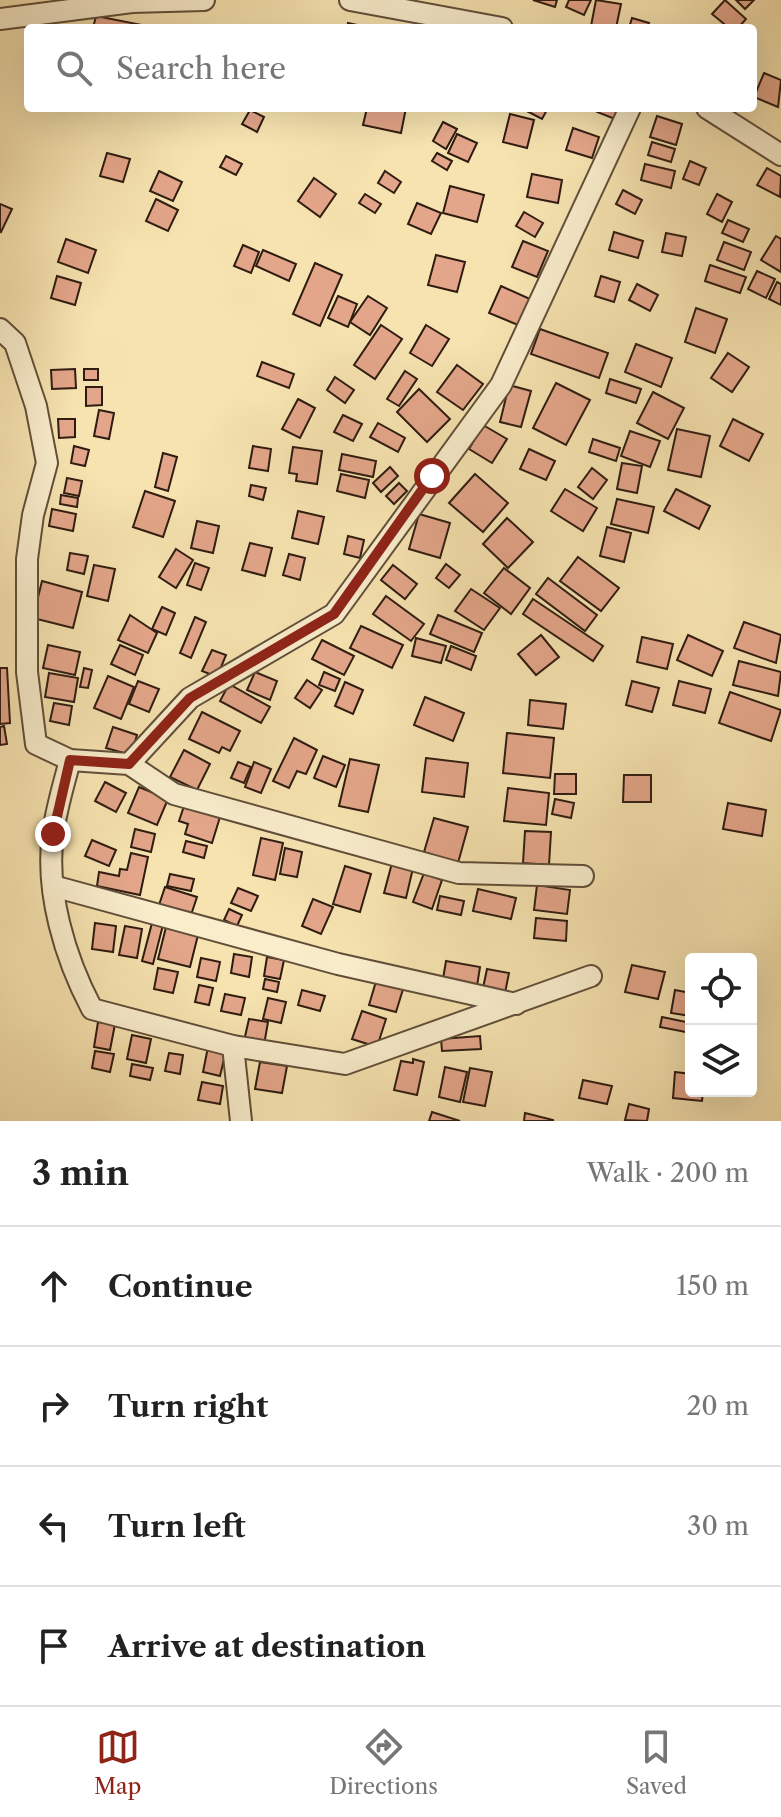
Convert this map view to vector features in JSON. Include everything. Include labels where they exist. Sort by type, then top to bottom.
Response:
[{"type":"street","points":[[0,19],[132,2],[204,0]]},
{"type":"street","points":[[350,0],[480,24]]},
{"type":"street","points":[[129,764],[190,698],[334,614],[501,385],[628,112]]},
{"type":"street","points":[[713,112],[781,155]]},
{"type":"street","points":[[0,329],[15,343],[36,406],[47,463],[33,515],[27,559],[27,672],[36,744],[70,760],[129,764],[174,794],[459,873],[583,876]]},
{"type":"street","points":[[70,760],[53,834],[53,886],[75,976],[92,1009],[233,1046],[345,1064],[591,976]]},
{"type":"street","points":[[53,886],[338,964],[516,1004]]},
{"type":"street","points":[[233,1046],[241,1121]]},
{"type":"building","points":[[533,0],[557,0],[555,7]]},
{"type":"building","points":[[569,0],[591,0],[584,15],[566,7]]},
{"type":"building","points":[[596,0],[621,4],[617,24],[591,24]]},
{"type":"building","points":[[725,0],[746,19],[742,24],[724,24],[712,14]]},
{"type":"building","points":[[736,0],[754,0],[745,9]]},
{"type":"building","points":[[96,16],[137,24],[94,24]]},
{"type":"building","points":[[632,18],[649,23],[649,24],[630,24]]},
{"type":"building","points":[[764,73],[781,80],[778,107],[757,98]]},
{"type":"building","points":[[249,112],[264,117],[257,132],[242,124]]},
{"type":"building","points":[[366,112],[405,112],[401,133],[363,125]]},
{"type":"building","points":[[529,112],[546,112],[542,119]]},
{"type":"building","points":[[597,112],[618,112],[615,119]]},
{"type":"building","points":[[510,114],[534,120],[527,148],[503,142]]},
{"type":"building","points":[[657,116],[682,124],[676,145],[650,137]]},
{"type":"building","points":[[443,122],[457,129],[446,149],[433,141]]},
{"type":"building","points":[[573,128],[599,137],[592,158],[566,150]]},
{"type":"building","points":[[457,134],[477,143],[468,162],[448,153]]},
{"type":"building","points":[[652,142],[675,149],[671,162],[648,155]]},
{"type":"building","points":[[107,153],[130,159],[123,182],[100,176]]},
{"type":"building","points":[[437,153],[452,161],[447,170],[432,161]]},
{"type":"building","points":[[226,156],[242,164],[236,175],[220,167]]},
{"type":"building","points":[[690,161],[706,168],[699,185],[683,179]]},
{"type":"building","points":[[645,164],[675,171],[671,188],[641,180]]},
{"type":"building","points":[[767,168],[781,176],[780,197],[757,185]]},
{"type":"building","points":[[159,171],[182,182],[173,201],[150,191]]},
{"type":"building","points":[[385,171],[401,182],[394,193],[378,183]]},
{"type":"building","points":[[532,174],[562,180],[558,203],[527,197]]},
{"type":"building","points":[[314,178],[336,194],[320,217],[298,201]]},
{"type":"building","points":[[450,186],[484,195],[477,222],[443,213]]},
{"type":"building","points":[[623,190],[642,200],[635,214],[616,204]]},
{"type":"building","points":[[365,194],[381,204],[375,213],[359,203]]},
{"type":"building","points":[[717,194],[732,202],[722,222],[707,214]]},
{"type":"building","points":[[156,199],[178,210],[168,231],[146,221]]},
{"type":"building","points":[[417,203],[441,213],[431,234],[408,224]]},
{"type":"building","points":[[0,204],[12,209],[1,232],[0,231]]},
{"type":"building","points":[[524,212],[543,223],[535,237],[516,226]]},
{"type":"building","points":[[728,220],[749,229],[743,242],[722,233]]},
{"type":"building","points":[[614,232],[643,241],[638,258],[609,250]]},
{"type":"building","points":[[666,233],[686,237],[682,256],[662,252]]},
{"type":"building","points":[[776,236],[781,239],[781,272],[761,260]]},
{"type":"building","points":[[66,239],[96,250],[88,273],[58,262]]},
{"type":"building","points":[[523,241],[548,251],[537,277],[512,267]]},
{"type":"building","points":[[724,242],[751,252],[744,270],[717,260]]},
{"type":"building","points":[[243,245],[259,252],[251,273],[234,266]]},
{"type":"building","points":[[263,250],[296,264],[289,281],[256,266]]},
{"type":"building","points":[[436,255],[465,262],[457,292],[428,285]]},
{"type":"building","points":[[315,263],[342,275],[320,326],[293,314]]},
{"type":"building","points":[[710,265],[746,277],[740,293],[705,281]]},
{"type":"building","points":[[757,271],[775,279],[766,298],[748,289]]},
{"type":"building","points":[[57,276],[81,283],[75,305],[51,298]]},
{"type":"building","points":[[601,276],[620,282],[614,302],[595,296]]},
{"type":"building","points":[[777,282],[781,284],[781,305],[769,299]]},
{"type":"building","points":[[637,284],[658,295],[650,311],[629,300]]},
{"type":"building","points":[[501,286],[530,299],[518,325],[489,313]]},
{"type":"building","points":[[338,296],[357,304],[348,327],[328,318]]},
{"type":"building","points":[[368,296],[387,308],[370,335],[350,322]]},
{"type":"building","points":[[696,308],[727,319],[715,353],[685,342]]},
{"type":"building","points":[[381,325],[402,339],[375,379],[354,365]]},
{"type":"building","points":[[426,325],[449,339],[432,366],[410,353]]},
{"type":"building","points":[[540,329],[608,353],[599,378],[531,354]]},
{"type":"building","points":[[636,344],[672,358],[661,387],[625,372]]},
{"type":"building","points":[[728,353],[749,367],[732,392],[711,378]]},
{"type":"building","points":[[262,362],[294,374],[289,388],[257,376]]},
{"type":"building","points":[[457,365],[483,384],[463,410],[437,392]]},
{"type":"building","points":[[75,369],[76,388],[52,389],[51,370]]},
{"type":"building","points":[[84,369],[98,369],[98,380],[84,380]]},
{"type":"building","points":[[405,371],[417,379],[399,406],[387,399]]},
{"type":"building","points":[[335,377],[354,390],[345,403],[327,390]]},
{"type":"building","points":[[610,379],[641,389],[636,403],[606,393]]},
{"type":"building","points":[[556,383],[590,400],[566,445],[533,428]]},
{"type":"building","points":[[509,385],[531,391],[521,427],[500,422]]},
{"type":"building","points":[[86,387],[102,387],[102,405],[86,406]]},
{"type":"building","points":[[419,389],[450,419],[427,442],[397,412]]},
{"type":"building","points":[[653,392],[684,408],[668,439],[637,423]]},
{"type":"building","points":[[298,399],[315,408],[300,438],[282,429]]},
{"type":"building","points":[[99,410],[114,413],[109,439],[94,436]]},
{"type":"building","points":[[343,415],[362,424],[353,441],[334,432]]},
{"type":"building","points":[[58,419],[75,419],[75,437],[59,438]]},
{"type":"building","points":[[733,419],[763,434],[749,461],[720,446]]},
{"type":"building","points":[[378,423],[405,438],[398,452],[370,437]]},
{"type":"building","points":[[483,425],[507,439],[492,463],[469,449]]},
{"type":"building","points":[[677,429],[710,436],[701,477],[668,470]]},
{"type":"building","points":[[630,431],[660,441],[650,467],[621,456]]},
{"type":"building","points":[[593,439],[620,448],[616,461],[589,452]]},
{"type":"building","points":[[74,446],[89,450],[85,466],[71,463]]},
{"type":"building","points":[[253,446],[271,449],[268,471],[249,468]]},
{"type":"building","points":[[293,447],[322,451],[317,484],[296,481],[297,474],[289,473]]},
{"type":"building","points":[[529,449],[555,461],[546,480],[520,469]]},
{"type":"building","points":[[163,453],[177,457],[168,491],[155,487]]},
{"type":"building","points":[[342,454],[376,461],[373,477],[339,470]]},
{"type":"building","points":[[622,463],[642,466],[637,493],[617,489]]},
{"type":"building","points":[[390,467],[398,476],[381,492],[373,483]]},
{"type":"building","points":[[592,468],[607,480],[593,499],[578,487]]},
{"type":"building","points":[[341,474],[369,480],[365,498],[337,491]]},
{"type":"building","points":[[475,474],[508,503],[483,532],[449,503]]},
{"type":"building","points":[[67,478],[82,481],[79,496],[64,493]]},
{"type":"building","points":[[399,483],[407,491],[394,504],[386,496]]},
{"type":"building","points":[[251,485],[266,488],[263,500],[249,496]]},
{"type":"building","points":[[565,489],[597,508],[583,531],[551,511]]},
{"type":"building","points":[[676,489],[710,506],[699,529],[664,511]]},
{"type":"building","points":[[145,491],[175,501],[163,537],[133,527]]},
{"type":"building","points":[[61,495],[78,498],[77,507],[60,504]]},
{"type":"building","points":[[617,499],[654,507],[648,533],[611,524]]},
{"type":"building","points":[[52,509],[76,514],[73,531],[49,526]]},
{"type":"building","points":[[298,511],[324,517],[318,544],[292,538]]},
{"type":"building","points":[[419,514],[450,523],[440,558],[409,549]]},
{"type":"building","points":[[507,518],[533,542],[508,568],[483,544]]},
{"type":"building","points":[[197,521],[219,526],[213,553],[191,548]]},
{"type":"building","points":[[607,527],[631,533],[624,562],[600,556]]},
{"type":"building","points":[[348,536],[364,540],[360,558],[344,554]]},
{"type":"building","points":[[250,543],[272,548],[265,576],[242,570]]},
{"type":"building","points":[[176,549],[193,560],[176,588],[159,577]]},
{"type":"building","points":[[70,553],[88,556],[84,574],[67,570]]},
{"type":"building","points":[[289,554],[305,558],[300,580],[283,575]]},
{"type":"building","points":[[578,557],[619,588],[601,611],[560,581]]},
{"type":"building","points":[[195,563],[209,568],[201,590],[187,585]]},
{"type":"building","points":[[446,564],[460,575],[449,588],[436,578]]},
{"type":"building","points":[[94,565],[115,569],[108,601],[87,596]]},
{"type":"building","points":[[393,565],[417,584],[405,599],[381,580]]},
{"type":"building","points":[[504,568],[530,588],[511,614],[484,593]]},
{"type":"building","points":[[548,578],[597,615],[585,631],[536,594]]},
{"type":"building","points":[[42,581],[82,592],[73,628],[33,618]]},
{"type":"building","points":[[471,589],[500,608],[484,630],[455,611]]},
{"type":"building","points":[[386,596],[424,624],[411,641],[373,614]]},
{"type":"building","points":[[533,599],[603,646],[593,661],[523,614]]},
{"type":"building","points":[[162,607],[175,613],[166,635],[152,629]]},
{"type":"building","points":[[130,615],[157,633],[148,653],[118,640]]},
{"type":"building","points":[[438,615],[482,633],[474,652],[430,634]]},
{"type":"building","points":[[195,617],[206,622],[191,658],[180,653]]},
{"type":"building","points":[[744,622],[781,635],[776,663],[734,648]]},
{"type":"building","points":[[361,626],[403,645],[392,668],[350,648]]},
{"type":"building","points":[[541,635],[559,657],[536,675],[518,654]]},
{"type":"building","points":[[688,635],[723,651],[712,676],[677,660]]},
{"type":"building","points":[[642,637],[673,644],[667,669],[637,662]]},
{"type":"building","points":[[416,638],[446,646],[441,663],[412,656]]},
{"type":"building","points":[[322,640],[354,656],[344,675],[312,659]]},
{"type":"building","points":[[48,645],[80,652],[75,675],[43,668]]},
{"type":"building","points":[[120,645],[143,655],[135,675],[111,664]]},
{"type":"building","points":[[451,646],[476,656],[471,670],[446,660]]},
{"type":"building","points":[[212,650],[226,655],[217,677],[202,671]]},
{"type":"building","points":[[739,661],[781,672],[778,696],[733,685]]},
{"type":"building","points":[[0,668],[7,668],[10,723],[0,724]]},
{"type":"building","points":[[84,668],[92,670],[88,688],[80,687]]},
{"type":"building","points":[[255,672],[277,681],[270,700],[247,690]]},
{"type":"building","points":[[324,672],[340,679],[335,691],[319,685]]},
{"type":"building","points":[[49,673],[78,678],[74,702],[45,697]]},
{"type":"building","points":[[108,676],[134,687],[121,719],[94,708]]},
{"type":"building","points":[[307,680],[322,690],[310,708],[295,698]]},
{"type":"building","points":[[138,681],[159,689],[149,712],[129,704]]},
{"type":"building","points":[[632,681],[659,688],[652,712],[626,705]]},
{"type":"building","points":[[679,681],[711,689],[705,713],[673,705]]},
{"type":"building","points":[[345,682],[363,690],[353,714],[335,706]]},
{"type":"building","points":[[229,684],[270,707],[261,723],[220,701]]},
{"type":"building","points":[[730,692],[781,710],[771,741],[719,723]]},
{"type":"building","points":[[425,697],[464,713],[453,741],[414,725]]},
{"type":"building","points":[[530,700],[566,704],[563,729],[528,725]]},
{"type":"building","points":[[54,703],[72,706],[69,725],[50,721]]},
{"type":"building","points":[[202,712],[240,731],[230,751],[222,747],[219,753],[189,739]]},
{"type":"building","points":[[4,726],[7,744],[0,745],[0,727]]},
{"type":"building","points":[[113,727],[137,735],[131,755],[106,748]]},
{"type":"building","points":[[507,733],[554,738],[550,778],[503,773]]},
{"type":"building","points":[[294,738],[317,750],[306,774],[297,771],[289,788],[273,781]]},
{"type":"building","points":[[184,750],[210,764],[197,790],[170,777]]},
{"type":"building","points":[[323,756],[345,765],[336,787],[314,778]]},
{"type":"building","points":[[426,758],[468,763],[464,797],[422,792]]},
{"type":"building","points":[[350,759],[379,765],[368,812],[339,806]]},
{"type":"building","points":[[238,762],[251,767],[244,783],[231,778]]},
{"type":"building","points":[[254,762],[271,769],[261,793],[245,787]]},
{"type":"building","points":[[555,774],[576,774],[576,794],[554,794]]},
{"type":"building","points":[[624,775],[651,775],[651,802],[623,802]]},
{"type":"building","points":[[105,782],[126,793],[116,812],[95,801]]},
{"type":"building","points":[[139,787],[168,799],[157,825],[128,813]]},
{"type":"building","points":[[508,788],[549,793],[546,825],[504,821]]},
{"type":"building","points":[[555,799],[574,803],[571,818],[552,814]]},
{"type":"building","points":[[728,803],[766,810],[762,836],[723,829]]},
{"type":"building","points":[[184,806],[220,817],[212,843],[185,834],[188,824],[179,821]]},
{"type":"building","points":[[434,818],[468,827],[458,863],[424,852]]},
{"type":"building","points":[[135,829],[155,834],[151,852],[131,847]]},
{"type":"building","points":[[525,831],[551,832],[549,865],[523,863]]},
{"type":"building","points":[[261,838],[283,843],[275,880],[253,875]]},
{"type":"building","points":[[92,840],[116,850],[109,866],[85,856]]},
{"type":"building","points":[[186,841],[207,846],[204,858],[183,852]]},
{"type":"building","points":[[285,848],[302,852],[297,877],[280,874]]},
{"type":"building","points":[[131,853],[148,857],[140,895],[97,886],[99,872],[119,876],[120,869],[127,870]]},
{"type":"building","points":[[392,863],[413,868],[406,898],[384,893]]},
{"type":"building","points":[[345,866],[371,874],[360,912],[333,904]]},
{"type":"building","points":[[424,873],[442,880],[432,909],[413,902]]},
{"type":"building","points":[[170,874],[194,879],[191,891],[167,886]]},
{"type":"building","points":[[537,885],[570,890],[567,914],[534,910]]},
{"type":"building","points":[[165,887],[197,897],[191,915],[159,905]]},
{"type":"building","points":[[238,888],[258,896],[251,911],[231,903]]},
{"type":"building","points":[[478,889],[516,898],[511,919],[473,911]]},
{"type":"building","points":[[440,896],[464,901],[461,915],[437,910]]},
{"type":"building","points":[[313,899],[333,907],[321,934],[302,926]]},
{"type":"building","points":[[229,909],[242,915],[237,926],[224,920]]},
{"type":"building","points":[[536,918],[567,921],[566,941],[534,938]]},
{"type":"building","points":[[95,923],[116,926],[113,952],[92,949]]},
{"type":"building","points":[[152,923],[163,925],[153,964],[142,961]]},
{"type":"building","points":[[125,926],[142,929],[137,958],[119,955]]},
{"type":"building","points":[[166,927],[198,935],[190,967],[158,959]]},
{"type":"building","points":[[234,954],[252,957],[249,977],[231,973]]},
{"type":"building","points":[[267,957],[284,960],[280,979],[264,976]]},
{"type":"building","points":[[201,958],[220,962],[216,981],[197,977]]},
{"type":"building","points":[[446,961],[480,967],[477,986],[443,979]]},
{"type":"building","points":[[632,965],[665,972],[658,999],[625,992]]},
{"type":"building","points":[[158,968],[178,972],[173,993],[154,989]]},
{"type":"building","points":[[487,969],[509,973],[505,993],[483,988]]},
{"type":"building","points":[[377,978],[404,986],[396,1012],[369,1005]]},
{"type":"building","points":[[265,979],[279,982],[277,992],[263,989]]},
{"type":"building","points":[[199,985],[213,988],[209,1005],[195,1002]]},
{"type":"building","points":[[302,990],[325,996],[320,1011],[298,1005]]},
{"type":"building","points":[[675,990],[685,992],[685,1015],[671,1013]]},
{"type":"building","points":[[225,994],[245,998],[241,1015],[221,1011]]},
{"type":"building","points":[[268,998],[286,1002],[281,1023],[263,1019]]},
{"type":"building","points":[[362,1011],[386,1019],[377,1047],[352,1039]]},
{"type":"building","points":[[662,1017],[685,1022],[685,1032],[660,1027]]},
{"type":"building","points":[[249,1019],[268,1022],[264,1045],[244,1041]]},
{"type":"building","points":[[98,1022],[115,1024],[110,1050],[94,1047]]},
{"type":"building","points":[[132,1035],[151,1039],[146,1063],[127,1059]]},
{"type":"building","points":[[480,1036],[481,1049],[442,1051],[441,1039]]},
{"type":"building","points":[[208,1047],[226,1051],[220,1076],[203,1072]]},
{"type":"building","points":[[95,1051],[114,1054],[110,1072],[92,1068]]},
{"type":"building","points":[[169,1053],[183,1055],[180,1074],[165,1071]]},
{"type":"building","points":[[413,1059],[424,1062],[417,1095],[394,1090],[401,1061],[413,1063]]},
{"type":"building","points":[[260,1062],[287,1066],[282,1093],[255,1089]]},
{"type":"building","points":[[132,1064],[153,1068],[150,1080],[130,1076]]},
{"type":"building","points":[[445,1067],[467,1072],[460,1102],[439,1097]]},
{"type":"building","points":[[470,1068],[492,1072],[485,1106],[463,1102]]},
{"type":"building","points":[[675,1072],[685,1073],[685,1097],[702,1097],[702,1101],[673,1098]]},
{"type":"building","points":[[583,1080],[612,1086],[607,1104],[579,1098]]},
{"type":"building","points":[[202,1082],[223,1086],[220,1104],[198,1100]]},
{"type":"building","points":[[629,1104],[649,1109],[647,1121],[625,1120]]},
{"type":"building","points":[[432,1112],[460,1121],[429,1121]]},
{"type":"building","points":[[525,1113],[553,1120],[553,1121],[524,1121]]},
{"type":"route","points":[[53,834],[70,760],[129,764],[190,698],[334,614],[432,476]]}]
